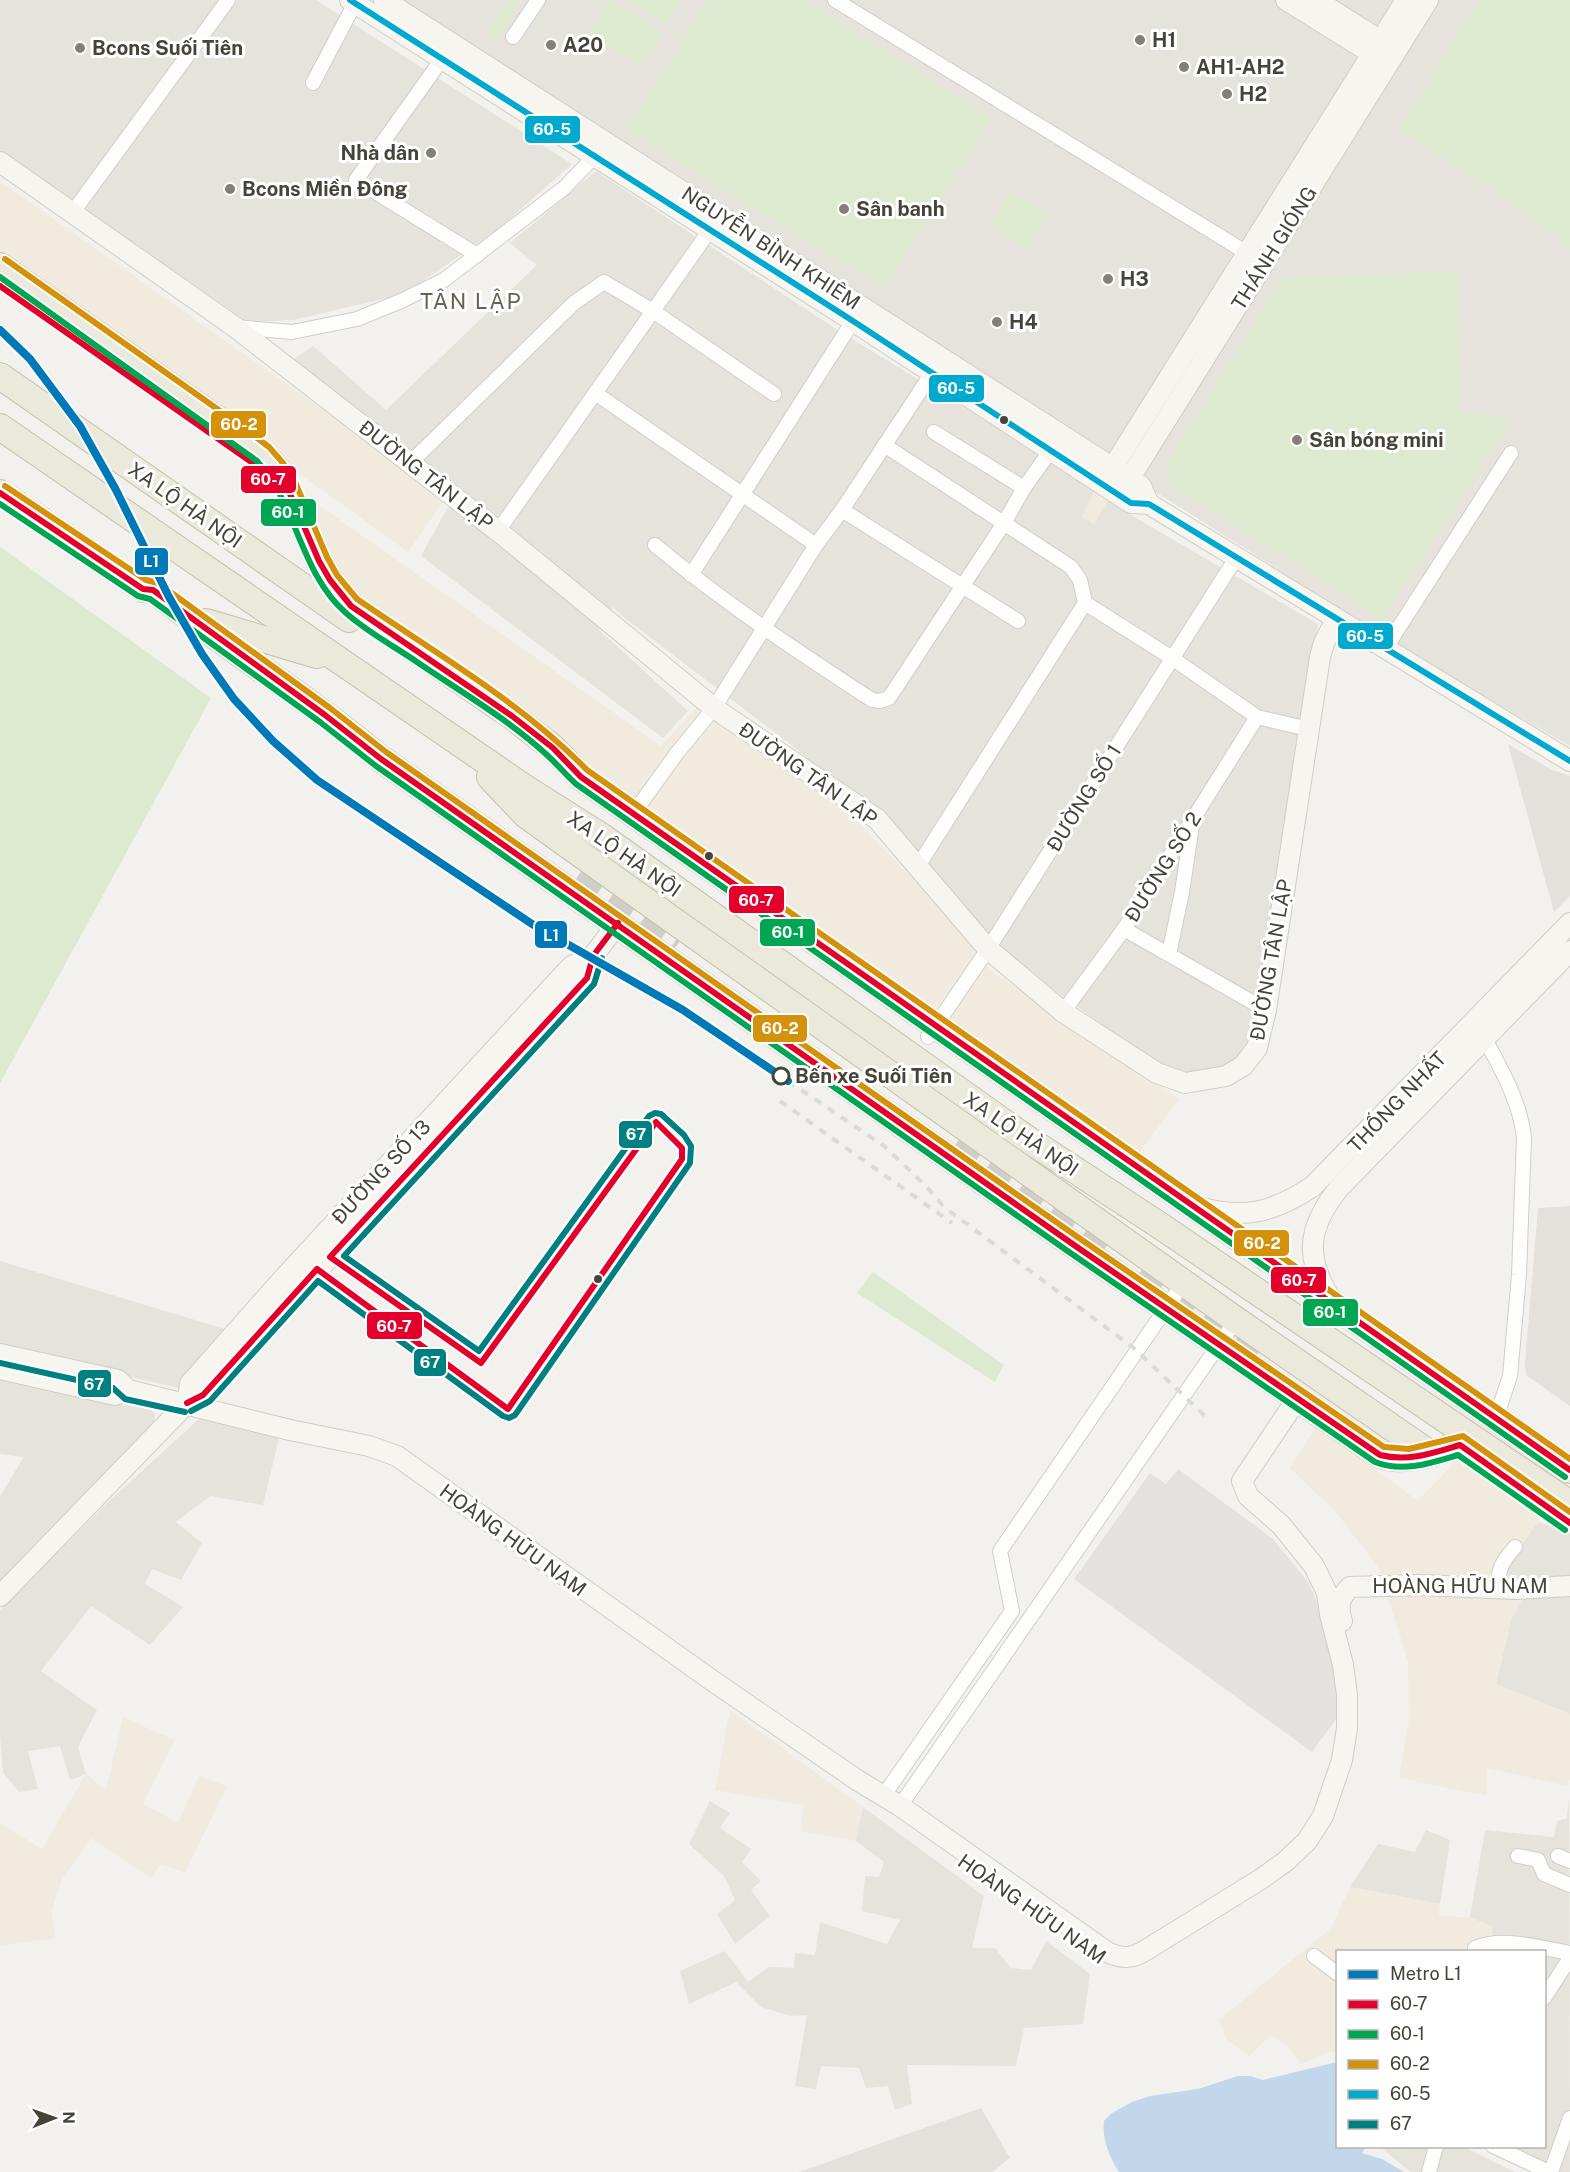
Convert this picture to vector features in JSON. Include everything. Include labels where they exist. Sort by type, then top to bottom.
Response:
[{"type":"highway","name":"XA LỘ HÀ NỘI","points":[[0,266],[76,330]]},
{"type":"highway","name":"XA LỘ HÀ NỘI","points":[[0,285],[76,330],[258,449],[276,468],[287,508],[317,579],[341,613]]},
{"type":"highway","name":"XA LỘ HÀ NỘI","points":[[0,376],[533,749],[569,784],[738,904],[932,1031],[1256,1257],[1340,1309],[1479,1431],[1570,1523]]},
{"type":"highway","name":"XA LỘ HÀ NỘI","points":[[0,427],[525,788],[601,836],[1026,1138],[1479,1431],[1570,1483]]},
{"type":"highway","points":[[0,481],[150,579],[153,590],[337,722],[381,759],[1380,1455],[1392,1459],[1418,1456],[1479,1431]]},
{"type":"highway","name":"XA LỘ HÀ NỘI","points":[[282,489],[330,580],[351,606],[512,716],[553,748],[581,777],[932,1031]]},
{"type":"highway","points":[[188,617],[346,665]]},
{"type":"highway","points":[[337,722],[386,747],[576,879]]},
{"type":"highway","name":"XA LỘ HÀ NỘI","points":[[449,734],[526,815],[1184,1282],[1418,1456]]},
{"type":"highway","points":[[618,923],[655,875]]},
{"type":"highway","points":[[675,948],[956,1144]]},
{"type":"highway","name":"XA LỘ HÀ NỘI","points":[[1082,1134],[1191,1204],[1570,1504]]},
{"type":"highway","points":[[1115,1256],[1139,1274]]},
{"type":"highway","points":[[1260,1357],[1418,1456]]},
{"type":"highway","name":"XA LỘ HÀ NỘI","points":[[1479,1431],[1570,1470]]},
{"type":"street","points":[[73,212],[228,0]]},
{"type":"street","name":"NGUYỄN BỈNH KHIÊM","points":[[384,0],[599,148],[710,230],[857,313]]},
{"type":"street","points":[[513,37],[538,0]]},
{"type":"street","points":[[835,0],[1247,253]]},
{"type":"street","points":[[1286,0],[1385,52]]},
{"type":"street","points":[[1316,0],[1385,52]]},
{"type":"street","name":"THÁNH GIÓNG","points":[[1124,487],[1385,52],[1406,0]]},
{"type":"street","name":"THÁNH GIÓNG","points":[[1107,476],[1247,253],[1385,52],[1428,0]]},
{"type":"street","points":[[313,83],[354,1]]},
{"type":"street","name":"NGUYỄN BỈNH KHIÊM","points":[[354,1],[442,59],[599,148],[857,313],[1124,487],[1131,503],[1149,504],[1570,761]]},
{"type":"street","points":[[442,59],[356,180],[477,255]]},
{"type":"street","points":[[235,327],[292,332],[357,319],[401,302],[444,280],[564,188],[599,148]]},
{"type":"street","name":"ĐƯỜNG TÂN LẬP","points":[[0,162],[235,327],[498,531],[714,708],[877,819],[988,949],[1063,1012],[1157,1073],[1185,1083],[1226,1076],[1243,1066],[1257,1048],[1266,1010],[1320,657],[1336,619]]},
{"type":"street","points":[[498,531],[710,230]]},
{"type":"street","points":[[410,463],[574,303],[604,282],[653,311],[774,394]]},
{"type":"street","points":[[691,575],[857,313]]},
{"type":"street","points":[[633,814],[677,753],[714,708],[816,545],[842,510],[937,366]]},
{"type":"street","name":"NGUYỄN BỈNH KHIÊM","points":[[937,366],[1051,450],[1107,476]]},
{"type":"street","points":[[596,393],[816,545]]},
{"type":"street","points":[[934,432],[1024,488]]},
{"type":"street","points":[[884,445],[1071,567],[1080,580],[1085,603],[918,866]]},
{"type":"street","points":[[655,545],[764,630],[872,700],[880,701],[889,698],[1004,523],[1024,488],[1051,450]]},
{"type":"street","points":[[1385,649],[1510,453]]},
{"type":"street","points":[[842,510],[1018,621]]},
{"type":"street","name":"ĐƯỜNG SỐ 1","points":[[932,1031],[988,949],[1236,558]]},
{"type":"street","points":[[1085,603],[1172,658],[1257,717],[1308,729]]},
{"type":"street","name":"ĐƯỜNG SỐ 2","points":[[1063,1012],[1124,929],[1257,717]]},
{"type":"street","points":[[1169,954],[1194,818]]},
{"type":"street","name":"ĐƯỜNG SỐ 13","points":[[0,1596],[187,1403],[203,1395],[470,1106],[587,978],[593,956],[618,923]]},
{"type":"street","name":"THỐNG NHẤT","points":[[1340,1309],[1320,1282],[1313,1249],[1319,1216],[1331,1183],[1570,923]]},
{"type":"street","points":[[1124,929],[1266,1010]]},
{"type":"street","name":"THỐNG NHẤT","points":[[1191,1204],[1225,1213],[1260,1212],[1288,1203],[1312,1187],[1331,1183],[1485,1039],[1570,951]]},
{"type":"street","name":"ĐƯỜNG SỐ 13","points":[[187,1403],[190,1384],[454,1092],[572,966],[593,956]]},
{"type":"street","points":[[1479,1431],[1510,1376],[1519,1275],[1524,1138],[1522,1119],[1515,1095],[1485,1039]]},
{"type":"street","points":[[454,1092],[470,1106]]},
{"type":"street","points":[[884,1795],[1012,1611],[1000,1551],[1184,1282]]},
{"type":"street","points":[[900,1806],[1236,1320]]},
{"type":"street","name":"HOÀNG HỮU NAM","points":[[0,1354],[118,1380],[128,1390],[290,1430],[369,1446],[397,1456],[710,1679],[857,1780],[900,1806],[1107,1952],[1125,1958],[1137,1956],[1262,1879],[1286,1861],[1307,1841],[1323,1816],[1342,1760],[1347,1728],[1347,1695],[1343,1665],[1327,1593],[1314,1566],[1281,1525],[1248,1496],[1242,1481],[1297,1399]]},
{"type":"street","name":"HOÀNG HỮU NAM","points":[[0,1369],[115,1395],[128,1390]]},
{"type":"street","points":[[1497,1588],[1499,1569],[1503,1560],[1515,1548]]},
{"type":"street","name":"HOÀNG HỮU NAM","points":[[857,1780],[878,1803],[1103,1959],[1114,1965],[1126,1967],[1139,1964],[1269,1886],[1312,1847],[1330,1820],[1342,1792],[1356,1728],[1353,1662],[1339,1611],[1340,1597],[1350,1587],[1570,1586]]},
{"type":"street","points":[[1518,1856],[1538,1860],[1544,1874],[1570,1885]]},
{"type":"street","points":[[1475,1950],[1484,1944],[1501,1942],[1531,1950]]},
{"type":"street","points":[[1546,1954],[1569,1960],[1546,1996]]},
{"type":"street","points":[[1314,1956],[1336,1972]]},
{"type":"street","points":[[1497,2148],[1550,2172],[1570,2118]]},
{"type":"street","points":[[1429,2172],[1435,2148]]},
{"type":"shaded area","points":[[0,0],[316,0],[572,164],[497,230],[404,294],[293,320],[248,322],[0,150]]},
{"type":"shaded area","points":[[388,0],[1570,0],[1570,746],[1409,652],[1083,446]]},
{"type":"shaded area","points":[[596,171],[839,331],[973,413],[1136,518],[1318,624],[1263,1029],[1253,1054],[1193,1079],[1164,1069],[1003,953],[917,850],[794,747],[613,607],[598,629],[688,711],[663,738],[421,556],[459,487],[290,362],[313,346],[386,410],[537,265],[510,243]]},
{"type":"shaded area","points":[[0,181],[446,497],[408,552],[0,257]]},
{"type":"shaded area","points":[[1098,483],[1111,495],[1094,525],[1082,517]]},
{"type":"shaded area","points":[[316,503],[661,746],[697,707],[852,816],[934,900],[990,970],[1179,1099],[1140,1152],[959,1029],[357,598],[330,570],[301,504]]},
{"type":"shaded area","points":[[1508,744],[1550,769],[1570,776],[1570,896],[1554,912]]},
{"type":"shaded area","points":[[1570,1206],[1570,1406],[1526,1375],[1525,1363],[1538,1208]]},
{"type":"shaded area","points":[[0,1261],[231,1331],[192,1391],[0,1347]]},
{"type":"shaded area","points":[[0,1370],[143,1399],[155,1415],[153,1435],[41,1539],[0,1584],[0,1496],[24,1457],[0,1454]]},
{"type":"shaded area","points":[[200,1418],[279,1438],[263,1505],[210,1496],[176,1522],[202,1543],[181,1580],[152,1569],[145,1584],[183,1607],[150,1645],[91,1606],[41,1671],[97,1710],[78,1747],[86,1774],[70,1780],[60,1746],[28,1751],[38,1789],[19,1792],[3,1772],[0,1737],[0,1610],[107,1503]]},
{"type":"shaded area","points":[[1316,1426],[1418,1501],[1463,1453],[1541,1510],[1538,1522],[1507,1566],[1505,1576],[1531,1584],[1511,1620],[1496,1684],[1570,1714],[1570,1779],[1567,1786],[1487,1768],[1487,1796],[1399,1778],[1409,1720],[1408,1661],[1378,1567],[1335,1511],[1290,1468]]},
{"type":"shaded area","points":[[1178,1469],[1272,1538],[1309,1583],[1322,1615],[1339,1684],[1337,1718],[1312,1752],[1074,1579],[1150,1473],[1166,1484]]},
{"type":"shaded area","points":[[1538,1522],[1570,1533],[1570,1714],[1496,1684],[1511,1620],[1531,1584],[1505,1576],[1507,1566]]},
{"type":"shaded area","points":[[730,1710],[863,1807],[856,1841],[800,1831],[804,1805],[715,1790]]},
{"type":"shaded area","points":[[123,1717],[175,1740],[143,1804],[178,1823],[199,1776],[227,1786],[185,1873],[160,1864],[151,1878],[91,1838],[62,1879],[51,1913],[55,1938],[0,1946],[0,1823],[42,1849],[86,1774],[106,1790]]},
{"type":"shaded area","points":[[1569,1795],[1570,2172],[1561,2172],[1511,2148],[1546,2148],[1546,1950],[1493,1950],[1492,1926],[1470,1918],[1485,1830],[1554,1837],[1557,1821],[1567,1818]]},
{"type":"shaded area","points":[[710,1801],[730,1813],[720,1828],[751,1849],[742,1862],[761,1881],[751,1890],[770,1916],[735,1944],[717,1914],[735,1900],[724,1876],[689,1844]]},
{"type":"shaded area","points":[[863,1807],[984,1896],[972,1948],[995,1948],[1011,1968],[1031,1970],[1046,1941],[1090,1974],[1083,2024],[1024,2028],[1016,2066],[907,2065],[912,2104],[895,2110],[888,2086],[866,2088],[859,2068],[821,2066],[816,2089],[795,2086],[807,2015],[791,2016],[761,2007],[736,1982],[689,2004],[680,1971],[725,1951],[748,1982],[769,1967],[794,1968],[795,1953],[815,1955],[820,1922],[887,1944],[900,1920],[862,1911],[865,1876],[879,1877],[884,1862],[856,1841]]},
{"type":"shaded area","points":[[1426,1830],[1450,1840],[1440,1904],[1350,1887],[1378,1844],[1415,1852]]},
{"type":"shaded area","points":[[1350,1887],[1440,1904],[1439,1915],[1470,1918],[1492,1926],[1493,1950],[1336,1950],[1336,2051],[1328,2052],[1301,2064],[1288,2046],[1270,2035],[1249,2056],[1226,2039],[1219,2020],[1331,1928]]},
{"type":"shaded area","points":[[981,2108],[1010,2158],[992,2172],[799,2172]]},
{"type":"shaded area","points":[[1381,2148],[1431,2148],[1425,2172],[1411,2172]]},
{"type":"shaded area","points":[[1439,2148],[1466,2148],[1515,2172],[1433,2172]]},
{"type":"green space","points":[[507,0],[521,0],[497,41],[486,34]]},
{"type":"green space","points":[[609,0],[662,33],[642,67],[587,33]]},
{"type":"green space","points":[[625,0],[681,0],[666,25]]},
{"type":"green space","name":"Sân banh","points":[[708,0],[805,0],[991,119],[884,288],[626,130]]},
{"type":"green space","points":[[1479,0],[1570,0],[1570,248],[1497,192],[1399,129]]},
{"type":"green space","points":[[1010,192],[1050,213],[1029,249],[989,226]]},
{"type":"green space","points":[[1457,271],[1461,412],[1512,419],[1382,619],[1170,484],[1168,462],[1283,278]]},
{"type":"green space","points":[[0,547],[211,698],[0,1083]]},
{"type":"green space","points":[[873,1272],[1004,1365],[995,1382],[857,1293]]},
{"type":"water","points":[[1336,2062],[1336,2148],[1365,2148],[1362,2153],[1382,2159],[1404,2172],[1119,2172],[1109,2154],[1104,2134],[1104,2121],[1112,2113],[1132,2102],[1150,2096],[1198,2089],[1238,2076],[1250,2076],[1263,2080]]},
{"type":"tunnel","points":[[576,879],[675,948]]},
{"type":"tunnel","points":[[956,1144],[1115,1256]]},
{"type":"tunnel","points":[[1139,1274],[1260,1357]]},
{"type":"railway","points":[[788,1081],[884,1146],[926,1186],[944,1207],[1135,1349],[1207,1418]]},
{"type":"railway","points":[[780,1101],[952,1223]]},
{"type":"metro line","name":"L1","points":[[0,330],[30,359],[80,426],[116,490],[169,597],[202,654],[234,699],[273,741],[317,780],[532,924],[683,1010],[788,1081]]},
{"type":"transit line","name":"60-5","points":[[350,0],[853,321],[1131,503],[1149,504],[1570,761]]},
{"type":"transit line","name":"60-2","points":[[5,259],[269,447],[295,482],[337,575],[357,599],[506,700],[561,745],[587,770],[1570,1459]]},
{"type":"transit line","name":"60-1","points":[[0,277],[257,461],[281,497],[318,578],[331,597],[354,620],[484,706],[532,742],[576,784],[1565,1477]]},
{"type":"transit line","name":"60-7","points":[[0,286],[257,466],[278,491],[287,487],[319,561],[330,580],[351,606],[512,716],[553,748],[581,777],[1570,1470]]},
{"type":"transit line","name":"60-2","points":[[5,486],[146,580],[158,583],[330,708],[386,752],[1079,1238],[1384,1447],[1409,1449],[1463,1436],[1570,1512]]},
{"type":"transit line","name":"60-7","points":[[0,493],[143,589],[153,590],[325,715],[381,759],[1074,1245],[1380,1455],[1410,1457],[1460,1445],[1570,1523]]},
{"type":"transit line","name":"60-1","points":[[0,504],[138,596],[150,599],[320,722],[376,766],[1069,1252],[1375,1462],[1406,1467],[1458,1455],[1565,1530]]},
{"type":"transit line","name":"60-7","points":[[187,1403],[203,1395],[317,1269],[508,1409],[682,1159],[682,1148],[656,1122],[481,1363],[330,1257],[587,978],[593,956],[618,923]]},
{"type":"transit line","name":"67","points":[[191,1411],[210,1401],[318,1281],[503,1416],[509,1418],[515,1415],[690,1163],[691,1146],[684,1135],[661,1114],[655,1113],[649,1116],[479,1351],[344,1256],[594,984],[602,958]]},
{"type":"transit line","name":"67","points":[[0,1363],[113,1388],[125,1399],[185,1412]]},
{"type":"place","name":"H1","points":[[1140,40]]},
{"type":"place","name":"A20","points":[[551,45]]},
{"type":"place","name":"Bcons Suối Tiên","points":[[80,48]]},
{"type":"place","name":"AH1-AH2","points":[[1184,67]]},
{"type":"place","name":"H2","points":[[1227,94]]},
{"type":"place","name":"Nhà dân","points":[[431,153]]},
{"type":"place","name":"Bcons Miền Đông","points":[[230,189]]},
{"type":"place","name":"Sân banh","points":[[844,209]]},
{"type":"place","name":"H3","points":[[1108,279]]},
{"type":"place","name":"H4","points":[[997,322]]},
{"type":"place","name":"Sân bóng mini","points":[[1297,440]]},
{"type":"place","name":"Bến xe Suối Tiên","points":[[781,1076]]},
{"type":"district","name":"TÂN LẬP","points":[[471,301]]}]
